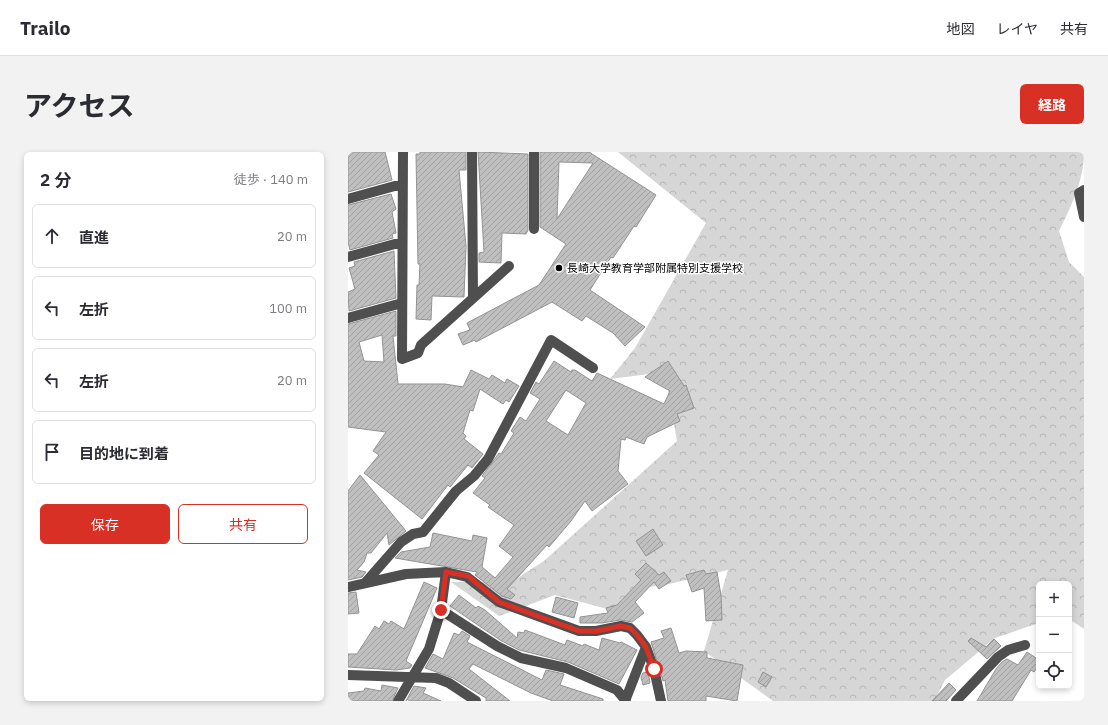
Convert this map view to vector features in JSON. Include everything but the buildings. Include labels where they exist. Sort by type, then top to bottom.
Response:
[{"type":"street","points":[[403,152],[402,359],[418,354],[421,345],[509,266]]},
{"type":"street","points":[[472,152],[474,298]]},
{"type":"street","points":[[534,152],[534,229]]},
{"type":"street","points":[[348,199],[402,184]]},
{"type":"street","points":[[1084,190],[1079,193],[1084,217]]},
{"type":"street","points":[[348,257],[402,242]]},
{"type":"street","points":[[348,318],[402,303]]},
{"type":"street","points":[[365,583],[401,542],[413,534],[423,532],[456,491],[474,476],[488,459],[551,340],[593,368]]},
{"type":"street","points":[[398,701],[410,678],[429,649],[441,610],[446,572]]},
{"type":"street","points":[[348,587],[406,574],[446,572],[468,576],[499,602],[579,631],[596,631],[621,626],[630,628],[646,647],[654,669],[661,701]]},
{"type":"street","points":[[441,610],[497,646],[521,658],[566,668],[617,690],[625,700],[646,647]]},
{"type":"street","points":[[956,701],[998,657],[1008,650],[1025,645]]},
{"type":"street","points":[[348,675],[436,678],[449,683],[476,701]]},
{"type":"green space","points":[[618,152],[1084,152],[1082,173],[1079,183],[1072,203],[1059,231],[1069,262],[1084,277],[1084,629],[1072,621],[1072,581],[1036,581],[1036,624],[995,638],[945,680],[934,701],[773,701],[704,651],[728,570],[669,584],[636,589],[615,611],[555,595],[499,616],[451,582],[511,582],[544,561],[677,441],[665,372],[610,379],[635,348],[706,223]]},
{"type":"place","name":"長崎大学教育学部附属特別支援学校","points":[[559,268]]},
{"type":"route","points":[[441,610],[446,572],[468,576],[499,602],[579,631],[596,631],[621,626],[630,628],[646,647],[654,669]]}]
